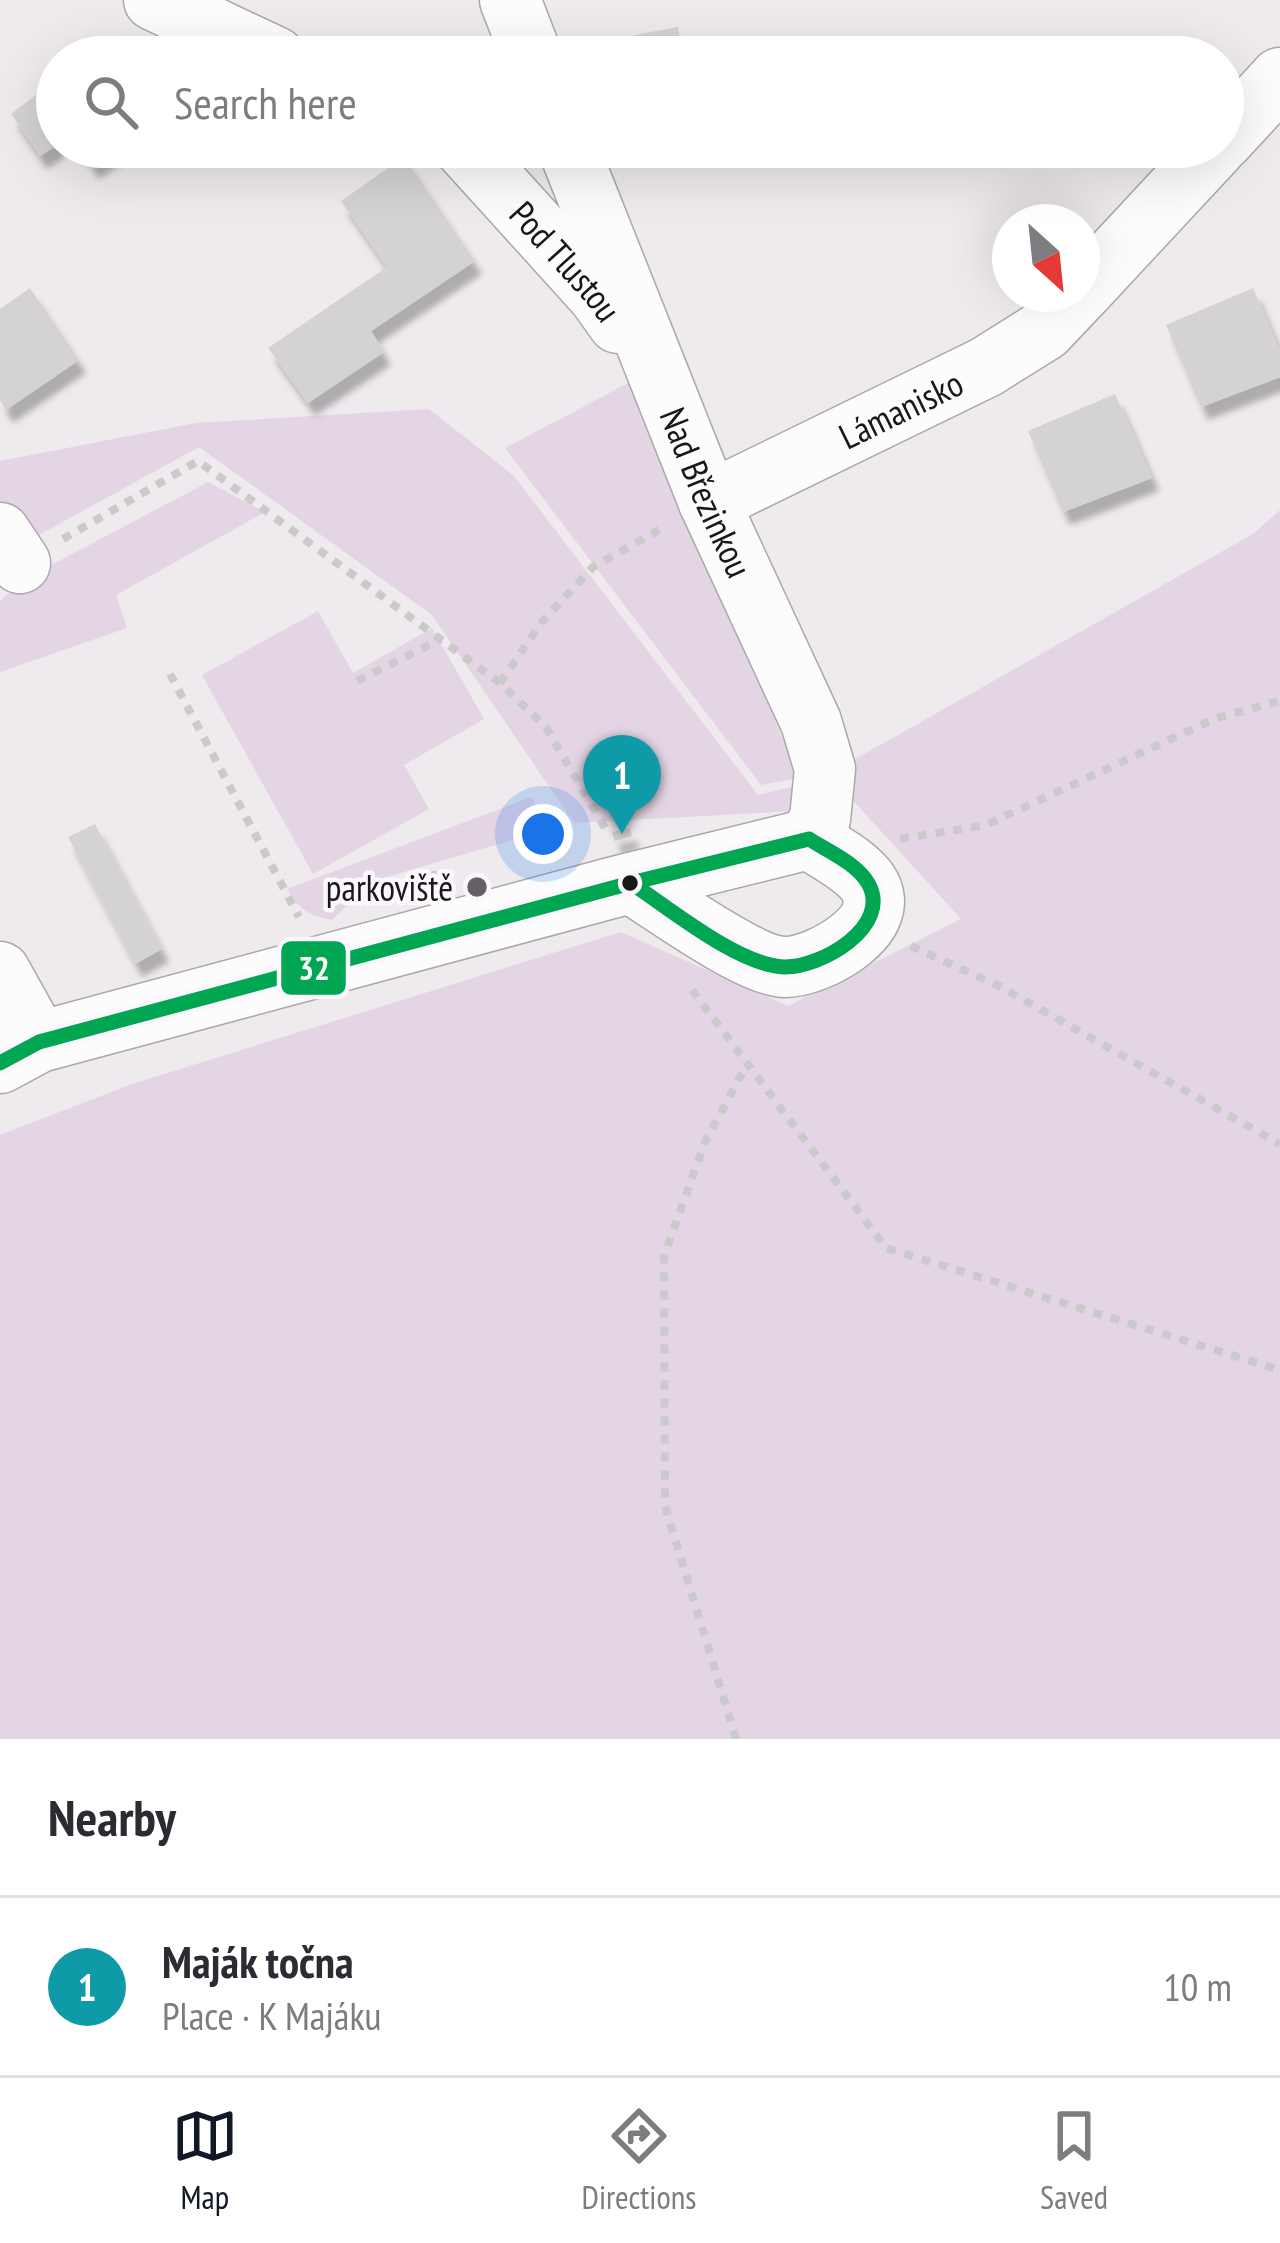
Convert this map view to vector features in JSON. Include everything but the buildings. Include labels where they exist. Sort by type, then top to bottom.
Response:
[{"type":"street","points":[[154,0],[230,36]]},
{"type":"street","points":[[510,0],[524,36]]},
{"type":"street","points":[[1244,117],[1280,78]]},
{"type":"street","name":"Pod Tlustou","points":[[483,168],[598,295],[659,382]]},
{"type":"street","name":"Nad Březinkou","points":[[576,168],[659,382],[811,722],[825,769],[820,819],[809,839]]},
{"type":"street","name":"Lámanisko","points":[[1100,272],[1196,168]]},
{"type":"street","name":"Lámanisko","points":[[710,502],[986,367],[1045,330],[1062,312]]},
{"type":"street","points":[[0,972],[19,1053],[623,885],[809,839],[869,884],[874,906],[865,926],[841,950],[784,967],[743,952],[623,885]]},
{"type":"path","points":[[10,548],[198,461],[500,683],[546,727],[608,832],[623,885]]},
{"type":"path","points":[[500,683],[541,623],[593,567],[710,502]]},
{"type":"path","points":[[357,681],[441,639]]},
{"type":"path","points":[[170,674],[266,861],[309,928]]},
{"type":"path","points":[[809,839],[858,845],[986,825],[1216,718],[1280,701]]},
{"type":"path","points":[[865,926],[999,986],[1280,1144]]},
{"type":"path","points":[[681,976],[886,1248],[1280,1370]]},
{"type":"path","points":[[736,1739],[664,1506],[664,1256],[705,1142],[747,1064]]},
{"type":"shaded area","points":[[634,380],[799,778],[761,785],[505,448]]},
{"type":"shaded area","points":[[429,409],[514,476],[758,795],[803,784],[796,811],[574,823],[432,615],[199,447],[19,546],[0,516],[0,461],[196,423]]},
{"type":"shaded area","points":[[208,482],[265,512],[116,595],[127,628],[0,672],[0,601],[27,578]]},
{"type":"shaded area","points":[[1280,510],[1280,1739],[0,1739],[0,1135],[132,1084],[621,932],[788,1006],[961,919],[829,774],[1253,534]]},
{"type":"shaded area","points":[[318,611],[353,673],[432,628],[484,719],[404,765],[429,809],[313,874],[202,675]]},
{"type":"shaded area","points":[[531,797],[550,829],[373,881],[332,920],[305,911],[287,889]]},
{"type":"transit line","name":"32","points":[[809,839],[856,869],[873,899],[871,914],[849,942],[799,965],[784,967],[746,957],[631,883],[809,839]]},
{"type":"transit line","name":"32","points":[[0,1063],[39,1042],[631,883]]},
{"type":"place","name":"Maják točna","points":[[622,834]]},
{"type":"place","name":"parkoviště","points":[[477,887]]}]
